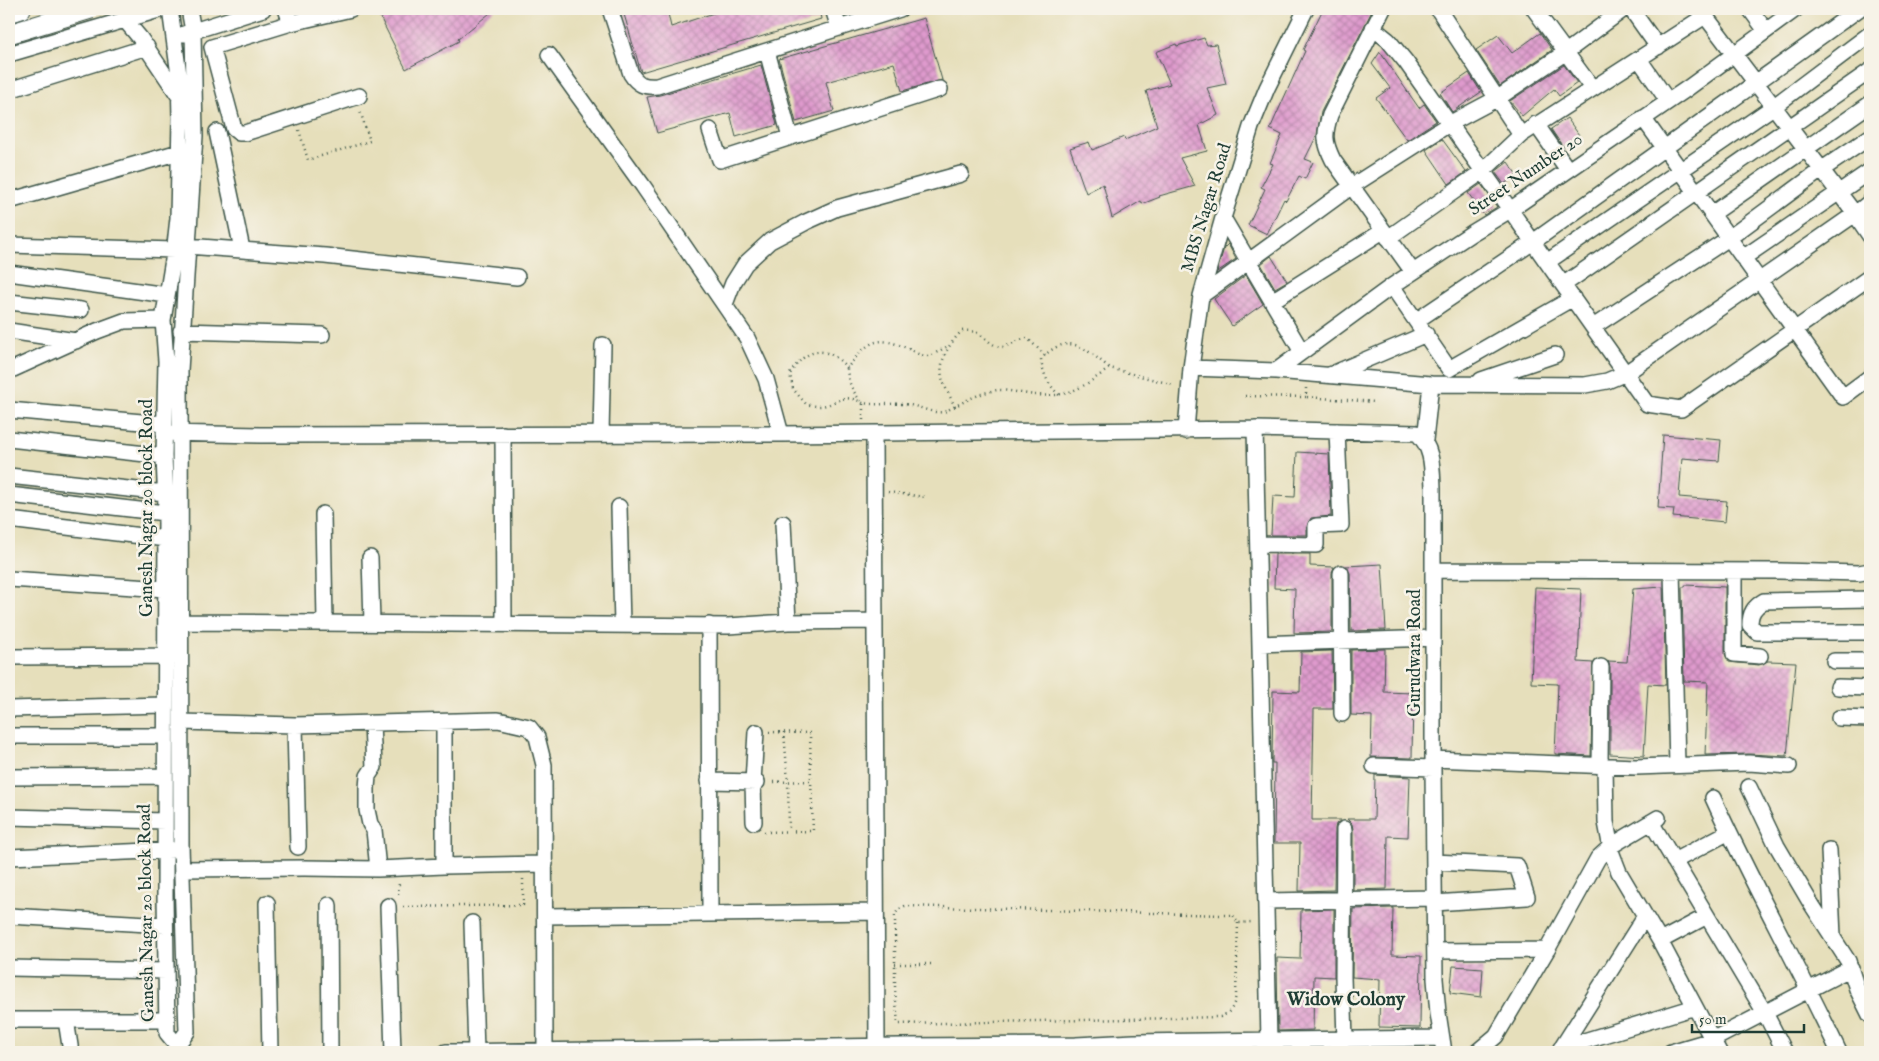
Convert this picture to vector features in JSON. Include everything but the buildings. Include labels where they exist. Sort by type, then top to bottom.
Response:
[{"type":"main road","points":[[9,12],[21,9]]},
{"type":"main road","points":[[9,34],[91,9]]},
{"type":"street","points":[[55,9],[64,38]]},
{"type":"street","points":[[9,54],[162,9]]},
{"type":"street","name":"Ganesh Nagar 20 block Road","points":[[170,9],[179,74],[178,218],[181,248],[182,331],[180,370],[182,869],[187,1032],[178,1048],[167,1033],[164,851],[166,589],[164,428],[166,375],[163,320],[167,295],[181,248],[195,136],[193,31],[189,9]]},
{"type":"street","points":[[173,38],[263,9]]},
{"type":"street","points":[[286,9],[291,23]]},
{"type":"street","points":[[351,9],[291,23],[212,47],[234,129],[239,133],[246,133],[359,96]]},
{"type":"street","points":[[610,9],[631,74],[637,83],[646,86],[656,86],[900,9]]},
{"type":"street","points":[[833,9],[839,28]]},
{"type":"street","name":"MBS Nagar Road","points":[[1186,430],[1191,368],[1201,296],[1223,218],[1251,127],[1267,88],[1306,9]]},
{"type":"street","points":[[1383,9],[1326,128],[1326,144],[1333,160],[1413,272]]},
{"type":"street","points":[[1438,9],[1521,135]]},
{"type":"street","points":[[1534,9],[1592,88]]},
{"type":"street","points":[[1201,296],[1352,186],[1449,124],[1498,98],[1566,52],[1624,9]]},
{"type":"street","points":[[1631,9],[1658,47]]},
{"type":"street","points":[[1750,9],[1766,31]]},
{"type":"street","name":"Street Number 20","points":[[1276,371],[1392,286],[1510,210],[1734,55],[1796,9]]},
{"type":"street","points":[[1416,320],[1533,242],[1860,9]]},
{"type":"street","points":[[1272,301],[1386,234],[1483,171],[1521,135],[1536,124],[1658,47],[1702,12],[1870,236]]},
{"type":"street","points":[[125,20],[179,96]]},
{"type":"street","points":[[1373,28],[1388,40],[1406,62],[1647,404],[1681,410],[1870,277]]},
{"type":"street","points":[[1547,262],[1773,107],[1870,34]]},
{"type":"street","points":[[9,90],[146,47]]},
{"type":"street","points":[[767,51],[790,137]]},
{"type":"street","points":[[549,55],[747,338],[766,379],[781,434]]},
{"type":"street","points":[[1639,59],[1668,101]]},
{"type":"street","points":[[1563,284],[1790,129],[1870,71]]},
{"type":"street","points":[[710,130],[720,160],[940,89]]},
{"type":"street","points":[[1712,214],[1870,104]]},
{"type":"street","points":[[1643,118],[1843,397],[1870,377]]},
{"type":"street","points":[[1536,124],[1568,170]]},
{"type":"street","points":[[195,136],[234,129]]},
{"type":"street","points":[[217,132],[242,249]]},
{"type":"street","points":[[1593,327],[1729,238],[1821,170],[1870,137]]},
{"type":"street","points":[[9,200],[179,152]]},
{"type":"street","points":[[1743,258],[1870,171]]},
{"type":"street","points":[[725,304],[733,283],[745,264],[770,241],[837,208],[961,174]]},
{"type":"street","points":[[1191,368],[1276,371],[1431,384],[1585,385],[1608,381],[1626,374],[1870,202]]},
{"type":"street","points":[[1223,218],[1302,352]]},
{"type":"street","points":[[9,244],[242,249],[517,277]]},
{"type":"street","points":[[9,273],[167,295]]},
{"type":"street","points":[[1392,286],[1449,369],[1573,298]]},
{"type":"street","points":[[9,302],[82,310]]},
{"type":"street","points":[[9,370],[124,321],[163,320]]},
{"type":"street","points":[[9,331],[76,341]]},
{"type":"street","points":[[182,331],[322,335]]},
{"type":"street","points":[[1329,376],[1426,334]]},
{"type":"street","points":[[601,434],[603,345]]},
{"type":"street","points":[[1467,385],[1556,355]]},
{"type":"street","points":[[1425,440],[1431,384]]},
{"type":"street","points":[[9,410],[164,428],[181,435],[869,434],[1255,429],[1417,433],[1425,440],[1432,465],[1434,570]]},
{"type":"street","points":[[1255,429],[1269,1040]]},
{"type":"street","points":[[1258,544],[1316,545],[1316,526],[1341,525],[1338,431]]},
{"type":"street","points":[[503,434],[504,624]]},
{"type":"street","points":[[869,434],[874,490],[877,1046]]},
{"type":"street","points":[[9,438],[164,456]]},
{"type":"street","points":[[9,476],[166,493]]},
{"type":"street","points":[[9,496],[165,513]]},
{"type":"street","points":[[619,506],[622,625]]},
{"type":"street","points":[[323,514],[325,622]]},
{"type":"street","points":[[9,520],[166,540]]},
{"type":"street","points":[[783,523],[788,622]]},
{"type":"street","points":[[370,558],[372,622]]},
{"type":"street","name":"Gurudwara Road","points":[[1442,1045],[1435,979],[1434,570],[1859,573],[1870,571]]},
{"type":"street","points":[[1672,571],[1677,765]]},
{"type":"street","points":[[1734,571],[1734,654],[1760,656]]},
{"type":"street","points":[[1341,573],[1342,714]]},
{"type":"street","points":[[9,579],[166,589]]},
{"type":"street","points":[[1870,599],[1764,601],[1757,605],[1750,615],[1750,625],[1757,632],[1870,632]]},
{"type":"street","points":[[181,622],[709,626],[874,620]]},
{"type":"street","points":[[709,626],[717,831]]},
{"type":"street","points":[[1260,644],[1433,638]]},
{"type":"street","points":[[9,657],[181,656]]},
{"type":"street","points":[[1834,661],[1870,661]]},
{"type":"street","points":[[1601,667],[1602,766],[1606,822],[1611,846],[1619,872],[1660,941],[1716,1046]]},
{"type":"street","points":[[1838,687],[1870,688]]},
{"type":"street","points":[[9,709],[164,705]]},
{"type":"street","points":[[1840,718],[1870,718]]},
{"type":"street","points":[[181,722],[295,725],[444,723],[498,720],[529,727],[537,737],[544,764],[545,1051]]},
{"type":"street","points":[[444,723],[444,866]]},
{"type":"street","points":[[372,724],[374,768],[368,776],[367,802],[370,824],[374,830],[378,869]]},
{"type":"street","points":[[295,725],[298,847]]},
{"type":"street","points":[[710,914],[714,781],[718,728]]},
{"type":"street","points":[[757,827],[755,782],[760,732]]},
{"type":"street","points":[[9,736],[164,736]]},
{"type":"street","points":[[1374,766],[1433,764],[1636,767],[1749,763],[1789,766]]},
{"type":"street","points":[[9,777],[164,776]]},
{"type":"street","points":[[714,781],[755,782]]},
{"type":"street","points":[[1749,787],[1777,846],[1851,968],[1857,989],[1870,1015]]},
{"type":"street","points":[[1713,798],[1728,832],[1810,990],[1839,1052]]},
{"type":"street","points":[[9,817],[165,821]]},
{"type":"street","points":[[1477,1052],[1496,1036],[1598,858],[1611,846],[1655,820],[1674,861],[1765,1013],[1785,1052]]},
{"type":"street","points":[[1344,829],[1343,977],[1345,1039]]},
{"type":"street","points":[[1674,861],[1728,832]]},
{"type":"street","points":[[9,857],[182,850]]},
{"type":"street","points":[[1829,850],[1834,938]]},
{"type":"street","points":[[1266,901],[1527,898],[1517,866],[1434,862]]},
{"type":"street","points":[[182,869],[378,869],[545,864]]},
{"type":"street","points":[[266,903],[270,1052]]},
{"type":"street","points":[[393,1052],[396,904]]},
{"type":"street","points":[[329,905],[330,1052]]},
{"type":"street","points":[[545,916],[876,912]]},
{"type":"street","points":[[9,916],[165,924]]},
{"type":"street","points":[[1560,1050],[1646,916]]},
{"type":"street","points":[[1660,941],[1707,916]]},
{"type":"street","points":[[472,923],[476,1052]]},
{"type":"street","points":[[1435,951],[1547,950]]},
{"type":"street","points":[[9,968],[166,971]]},
{"type":"street","points":[[1672,1052],[1716,1046],[1765,1013],[1851,968]]},
{"type":"street","points":[[1560,1050],[1696,1006]]},
{"type":"street","points":[[9,1020],[167,1020]]},
{"type":"street","points":[[66,1020],[71,1052]]},
{"type":"street","points":[[446,1052],[762,1050],[877,1046],[901,1049],[1076,1049],[1269,1040],[1345,1039],[1442,1045]]},
{"type":"path","points":[[299,130],[308,160],[370,140],[361,111],[352,114]]},
{"type":"path","points":[[955,407],[943,381],[941,371],[944,357],[950,345],[962,331],[970,330],[976,332],[998,346],[1003,347],[1018,339],[1027,338],[1045,355]]},
{"type":"path","points":[[847,368],[863,348],[875,342],[889,341],[921,355],[928,356],[950,345]]},
{"type":"path","points":[[1060,395],[1050,385],[1043,371],[1041,359],[1058,345],[1075,344],[1084,348],[1110,368],[1190,389]]},
{"type":"path","points":[[869,434],[863,403],[852,391],[847,368],[840,360],[824,352],[814,352],[802,358],[790,374],[793,390],[806,404],[820,406],[840,399],[854,398],[863,403],[878,405],[908,404],[937,413],[944,412],[987,392],[999,390],[1037,395],[1060,395],[1075,391],[1110,368]]},
{"type":"path","points":[[1306,374],[1306,396]]},
{"type":"path","points":[[1245,396],[1306,396],[1376,402]]},
{"type":"path","points":[[874,490],[925,497]]},
{"type":"path","points":[[757,827],[789,832],[813,831],[810,732],[760,732]]},
{"type":"path","points":[[784,732],[789,832]]},
{"type":"path","points":[[755,782],[811,781]]},
{"type":"path","points":[[399,894],[388,895],[396,904],[523,905],[523,878]]},
{"type":"path","points":[[396,904],[399,894],[399,880]]},
{"type":"path","points":[[905,906],[1223,914],[1233,915],[1238,922],[1235,1000],[1231,1011],[1220,1017],[898,1024],[895,915],[898,910],[905,906]]},
{"type":"path","points":[[1238,922],[1266,921]]},
{"type":"path","points":[[895,964],[934,964]]},
{"type":"district","name":"Widow Colony","points":[[1346,1000]]}]
